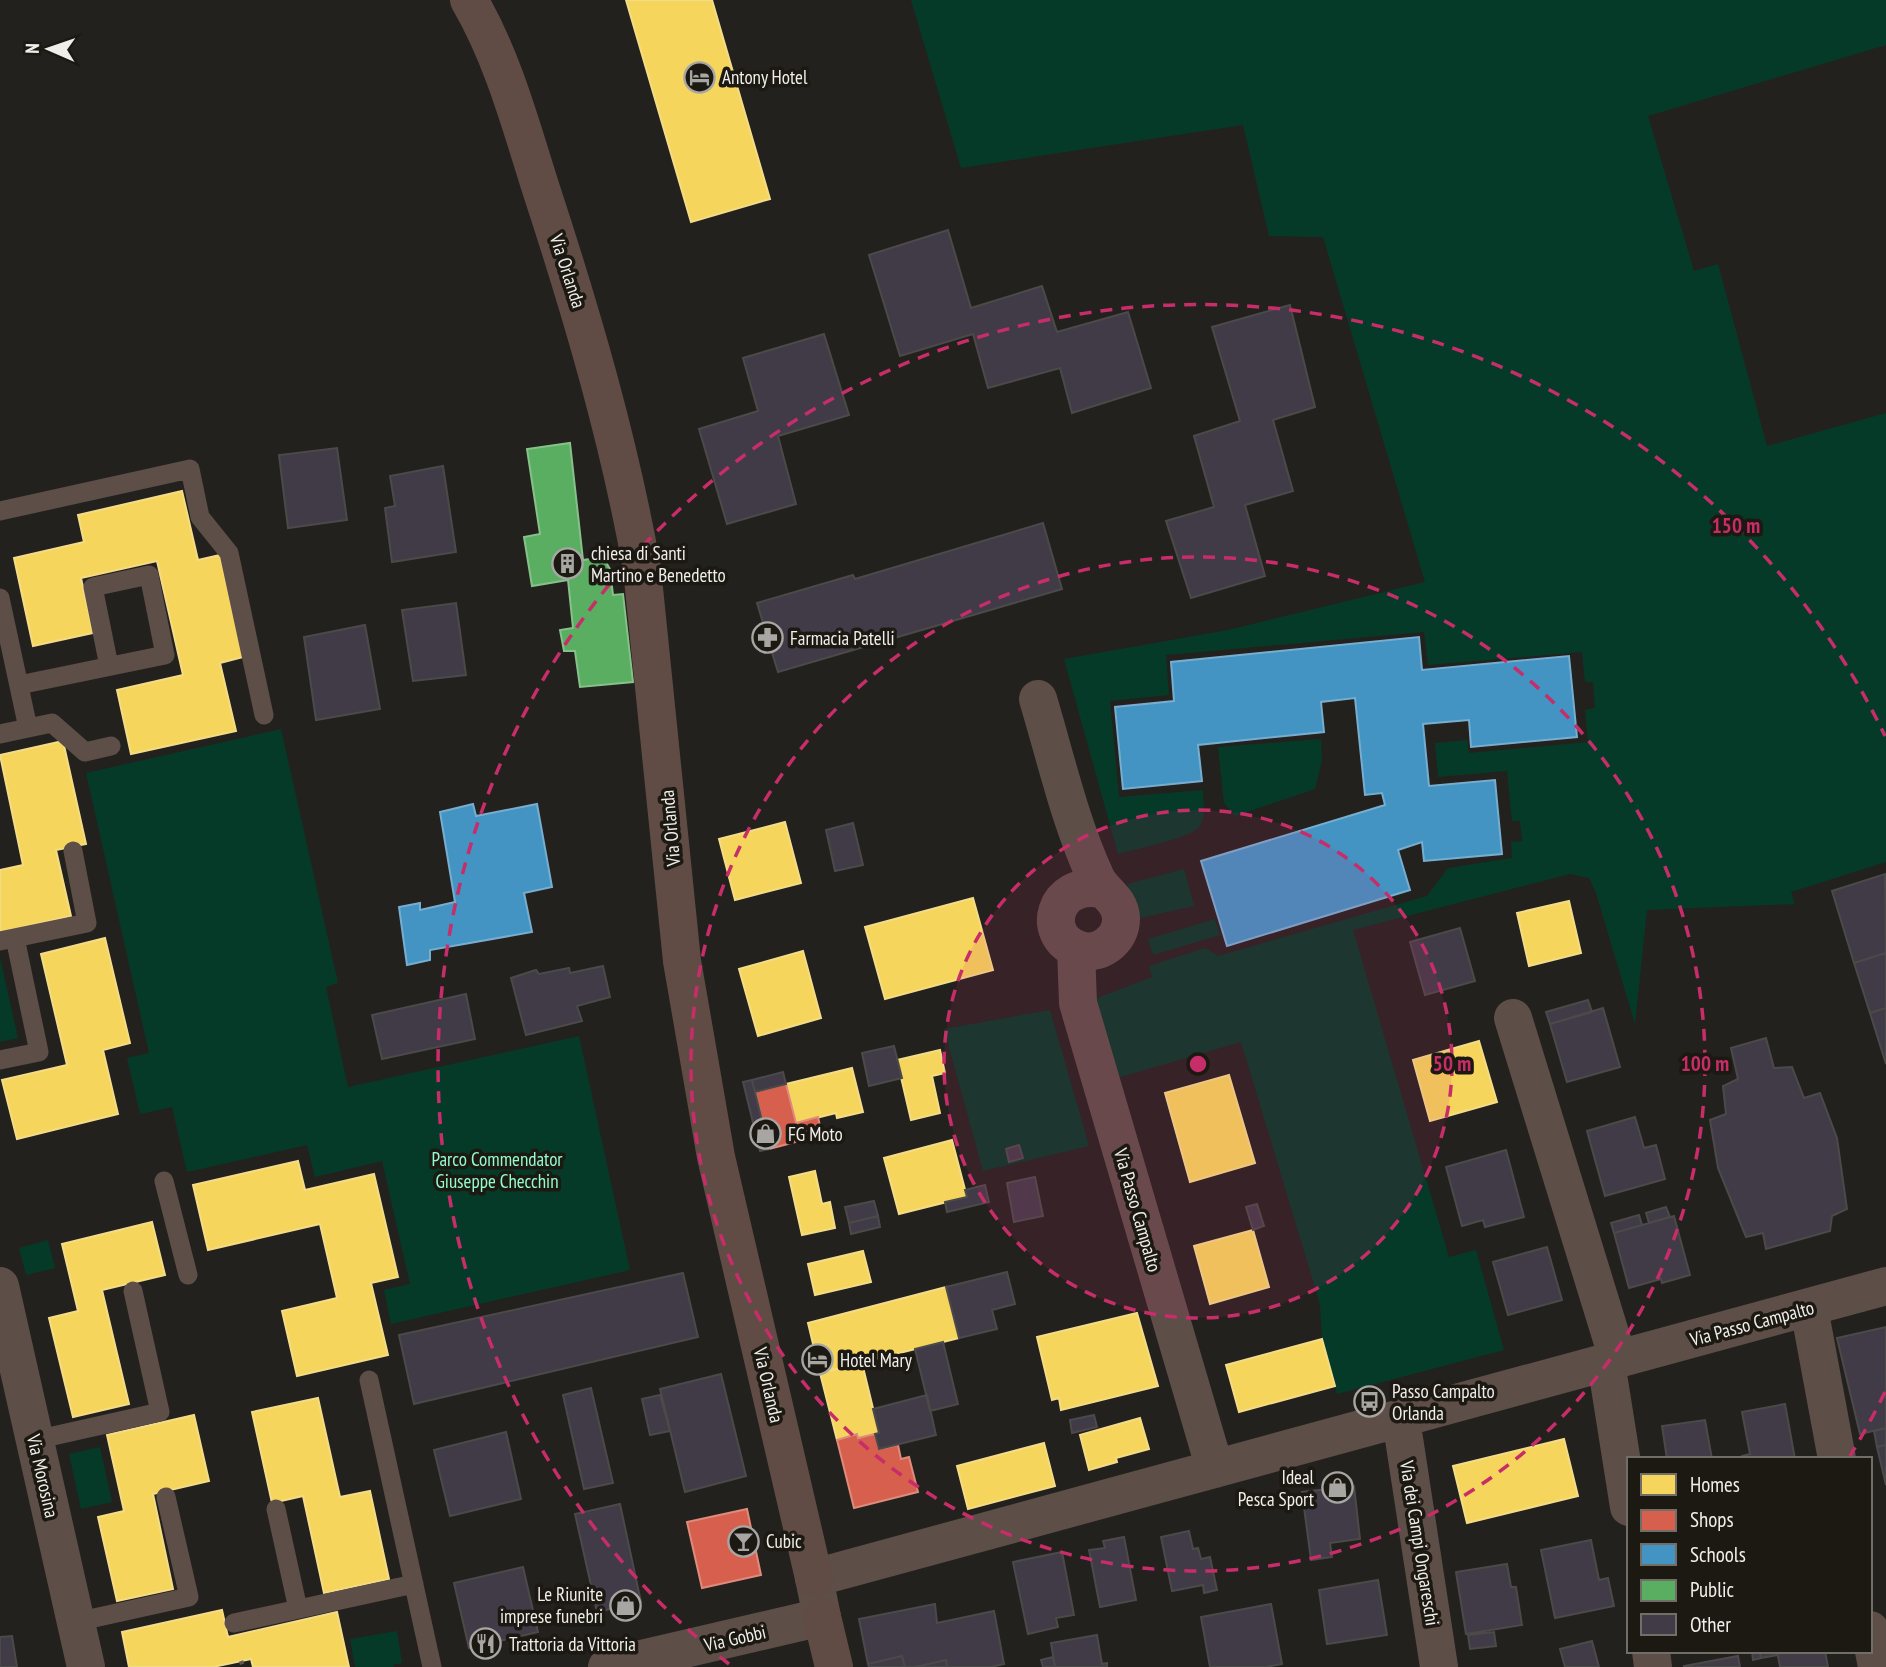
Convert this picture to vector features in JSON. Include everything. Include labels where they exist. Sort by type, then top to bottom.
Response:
[{"type":"main road","name":"Via Orlanda","points":[[477,8],[519,121],[583,317],[632,513],[642,569],[687,988],[716,1157],[814,1578]]},
{"type":"main road","name":"Via Orlanda","points":[[822,1617],[834,1667]]},
{"type":"street","name":"Via Passo Campalto","points":[[1038,699],[1084,852],[1101,889],[1076,889],[1066,896],[1059,906],[1056,919],[1058,932],[1065,942],[1076,949],[1078,1003],[1214,1469]]},
{"type":"street","points":[[1513,1018],[1612,1361],[1627,1490]]},
{"type":"street","name":"Via Morosina","points":[[0,1286],[86,1667]]},
{"type":"street","name":"Via Passo Campalto","points":[[814,1578],[1886,1286]]},
{"type":"street","points":[[1809,1308],[1838,1457]]},
{"type":"street","name":"Via dei Campi Ongareschi","points":[[1401,1419],[1439,1667]]},
{"type":"street","name":"Via Orlanda","points":[[814,1578],[822,1617]]},
{"type":"street","name":"Via Gobbi","points":[[607,1667],[822,1617]]},
{"type":"street","points":[[1872,1641],[1877,1667]]},
{"type":"lane","points":[[0,511],[190,469],[200,517],[229,553],[264,715]]},
{"type":"lane","points":[[19,685],[165,655],[149,575],[93,587],[109,666]]},
{"type":"lane","points":[[0,598],[28,728]]},
{"type":"lane","points":[[0,734],[52,723],[85,752],[111,746]]},
{"type":"lane","points":[[0,1060],[39,1052],[8,939],[87,923],[73,851]]},
{"type":"lane","points":[[164,1181],[188,1275]]},
{"type":"lane","points":[[35,1440],[160,1412],[133,1291]]},
{"type":"lane","points":[[369,1380],[432,1667]]},
{"type":"lane","points":[[76,1622],[189,1597],[166,1497]]},
{"type":"lane","points":[[276,1509],[298,1609]]},
{"type":"lane","points":[[234,1623],[414,1584]]},
{"type":"green space","points":[[911,0],[1886,0],[1886,45],[1648,116],[1694,271],[1718,264],[1767,446],[1886,413],[1886,862],[1791,892],[1795,904],[1647,910],[1635,1024],[1596,893],[1589,878],[1570,874],[1353,930],[1449,1257],[1476,1250],[1504,1350],[1337,1394],[1322,1339],[1320,1304],[1241,1042],[1117,1078],[1092,1000],[1152,977],[1149,966],[1205,948],[1218,956],[1427,896],[1448,868],[1512,858],[1511,842],[1522,841],[1520,821],[1512,821],[1507,771],[1438,777],[1435,743],[1467,740],[1469,753],[1588,742],[1585,710],[1595,708],[1593,682],[1585,682],[1582,652],[1428,665],[1424,632],[1166,655],[1169,695],[1110,701],[1119,797],[1203,790],[1203,820],[1198,828],[1183,836],[1118,854],[1064,659],[1228,630],[1425,582],[1323,237],[1269,236],[1243,125],[961,168]]},
{"type":"green space","name":"Parco Commendator Giuseppe Checchin","points":[[281,729],[338,983],[326,987],[348,1087],[579,1036],[630,1270],[391,1324],[384,1290],[410,1284],[382,1161],[315,1177],[307,1145],[187,1172],[172,1107],[140,1114],[127,1058],[149,1053],[86,773]]},
{"type":"green space","points":[[1321,739],[1322,760],[1315,789],[1235,816],[1224,803],[1218,747]]},
{"type":"green space","points":[[1184,869],[1194,906],[1136,919],[1127,884]]},
{"type":"green space","points":[[1215,919],[1220,935],[1153,955],[1148,939]]},
{"type":"green space","points":[[0,958],[18,1038],[0,1042]]},
{"type":"green space","points":[[1050,1010],[1089,1146],[983,1171],[944,1029]]},
{"type":"green space","points":[[48,1240],[55,1268],[26,1275],[19,1248]]},
{"type":"green space","points":[[100,1447],[112,1502],[81,1509],[69,1454]]},
{"type":"green space","points":[[397,1631],[402,1663],[393,1665],[394,1667],[355,1667],[350,1639]]},
{"type":"building: Homes","points":[[626,0],[712,0],[770,199],[691,222]]},
{"type":"building: Homes","points":[[182,491],[198,560],[220,555],[243,657],[220,663],[236,731],[131,754],[117,690],[183,675],[157,561],[81,578],[93,633],[33,646],[14,558],[84,542],[78,515]]},
{"type":"building: Homes","points":[[63,741],[86,844],[56,850],[71,916],[0,932],[0,870],[23,865],[0,755]]},
{"type":"building: Homes","points":[[785,822],[801,883],[735,900],[719,839]]},
{"type":"building: Homes","points":[[973,898],[993,970],[885,999],[865,927]]},
{"type":"building: Homes","points":[[1569,901],[1581,953],[1529,966],[1517,913]]},
{"type":"building: Homes","points":[[105,938],[130,1043],[103,1050],[118,1114],[17,1139],[2,1080],[67,1065],[41,954]]},
{"type":"building: Homes","points":[[803,951],[821,1018],[758,1036],[739,969]]},
{"type":"building: Homes","points":[[1479,1041],[1497,1102],[1430,1121],[1413,1060]]},
{"type":"building: Homes","points":[[940,1050],[945,1073],[932,1076],[940,1113],[911,1120],[897,1060]]},
{"type":"building: Homes","points":[[852,1068],[863,1112],[837,1118],[836,1113],[796,1123],[786,1084]]},
{"type":"building: Homes","points":[[1229,1075],[1255,1163],[1190,1182],[1165,1093]]},
{"type":"building: Homes","points":[[952,1140],[967,1197],[899,1214],[884,1158]]},
{"type":"building: Homes","points":[[298,1161],[305,1190],[374,1174],[398,1277],[371,1283],[388,1355],[297,1376],[282,1311],[337,1298],[320,1224],[208,1250],[193,1185]]},
{"type":"building: Homes","points":[[815,1171],[822,1204],[830,1202],[835,1228],[802,1235],[789,1177]]},
{"type":"building: Homes","points":[[152,1222],[165,1275],[102,1290],[129,1404],[73,1417],[49,1318],[78,1311],[62,1244]]},
{"type":"building: Homes","points":[[1253,1230],[1269,1287],[1210,1304],[1194,1246]]},
{"type":"building: Homes","points":[[863,1251],[871,1282],[815,1295],[808,1264]]},
{"type":"building: Homes","points":[[946,1287],[959,1338],[820,1373],[808,1323]]},
{"type":"building: Homes","points":[[1137,1313],[1158,1386],[1061,1410],[1059,1398],[1052,1400],[1037,1337]]},
{"type":"building: Homes","points":[[1322,1339],[1335,1386],[1239,1412],[1226,1365]]},
{"type":"building: Homes","points":[[862,1363],[879,1433],[858,1438],[857,1434],[837,1440],[820,1373]]},
{"type":"building: Homes","points":[[318,1398],[340,1497],[370,1491],[389,1579],[324,1593],[303,1496],[272,1503],[252,1412]]},
{"type":"building: Homes","points":[[194,1415],[209,1481],[153,1494],[173,1589],[117,1601],[98,1517],[124,1511],[107,1435]]},
{"type":"building: Homes","points":[[1140,1418],[1149,1449],[1116,1458],[1117,1462],[1089,1470],[1080,1435]]},
{"type":"building: Homes","points":[[1564,1439],[1578,1496],[1467,1523],[1453,1466]]},
{"type":"building: Homes","points":[[1044,1443],[1055,1486],[968,1509],[957,1466]]},
{"type":"building: Homes","points":[[222,1610],[228,1637],[337,1612],[349,1667],[253,1667],[251,1659],[213,1667],[129,1667],[122,1632]]},
{"type":"building: Shops","points":[[786,1084],[796,1123],[818,1117],[822,1135],[769,1149],[755,1092]]},
{"type":"building: Shops","points":[[857,1434],[858,1438],[875,1434],[879,1449],[898,1445],[901,1459],[909,1457],[918,1492],[854,1508],[837,1440]]},
{"type":"building: Shops","points":[[747,1509],[761,1575],[702,1588],[687,1522]]},
{"type":"building: Schools","points":[[1419,637],[1422,670],[1569,656],[1577,737],[1471,747],[1469,720],[1423,724],[1429,786],[1495,780],[1502,854],[1424,861],[1422,842],[1398,850],[1410,890],[1227,946],[1201,861],[1385,805],[1382,793],[1365,795],[1355,698],[1321,702],[1324,732],[1198,745],[1202,781],[1123,789],[1115,707],[1174,701],[1171,662]]},
{"type":"building: Schools","points":[[473,804],[476,816],[537,804],[552,887],[524,893],[532,932],[430,950],[430,960],[407,965],[399,907],[420,903],[420,910],[455,902],[440,812]]},
{"type":"building: Public","name":"chiesa di Santi Martino e Benedetto","points":[[570,443],[583,560],[603,557],[610,569],[613,595],[623,594],[633,682],[580,687],[575,651],[564,651],[560,630],[573,628],[568,580],[532,586],[524,537],[540,534],[527,449]]},
{"type":"building: Other","points":[[948,230],[971,308],[1042,286],[1057,332],[1128,312],[1151,388],[1072,413],[1060,368],[988,388],[973,334],[900,356],[869,255]]},
{"type":"building: Other","points":[[1290,305],[1315,407],[1273,420],[1293,491],[1245,505],[1265,576],[1191,598],[1166,521],[1214,507],[1194,436],[1240,421],[1212,327]]},
{"type":"building: Other","points":[[824,334],[849,415],[778,436],[796,504],[727,524],[699,429],[758,411],[743,358]]},
{"type":"building: Other","points":[[337,448],[347,520],[288,528],[279,455]]},
{"type":"building: Other","points":[[443,466],[456,552],[392,562],[385,508],[395,506],[390,476]]},
{"type":"building: Other","points":[[1043,523],[1062,589],[778,672],[757,603],[853,575],[855,579]]},
{"type":"building: Other","points":[[456,603],[466,675],[413,681],[402,610]]},
{"type":"building: Other","points":[[365,625],[380,709],[316,720],[304,637]]},
{"type":"building: Other","points":[[853,823],[863,865],[835,871],[826,830]]},
{"type":"building: Other","points":[[1885,874],[1886,953],[1854,963],[1832,891]]},
{"type":"building: Other","points":[[1460,928],[1475,981],[1425,995],[1410,942]]},
{"type":"building: Other","points":[[1886,953],[1886,1008],[1870,1013],[1854,963]]},
{"type":"building: Other","points":[[603,966],[610,997],[577,1006],[582,1021],[526,1035],[511,978],[536,970],[539,974],[569,968],[570,973]]},
{"type":"building: Other","points":[[466,994],[475,1039],[382,1059],[372,1015]]},
{"type":"building: Other","points":[[1588,1000],[1592,1012],[1550,1024],[1546,1012]]},
{"type":"building: Other","points":[[1603,1008],[1620,1067],[1567,1082],[1550,1024]]},
{"type":"building: Other","points":[[1886,1008],[1886,1064],[1870,1013]]},
{"type":"building: Other","points":[[1766,1038],[1774,1068],[1792,1067],[1804,1098],[1820,1093],[1837,1138],[1847,1209],[1832,1216],[1830,1231],[1766,1249],[1763,1233],[1746,1237],[1718,1168],[1710,1120],[1726,1114],[1723,1086],[1738,1079],[1731,1048]]},
{"type":"building: Other","points":[[894,1046],[902,1078],[869,1086],[862,1053]]},
{"type":"building: Other","points":[[783,1072],[786,1084],[755,1092],[752,1080]]},
{"type":"building: Other","points":[[752,1080],[769,1149],[760,1151],[743,1082]]},
{"type":"building: Other","points":[[1635,1117],[1644,1148],[1656,1145],[1665,1179],[1605,1196],[1587,1131]]},
{"type":"building: Other","points":[[1019,1145],[1023,1158],[1009,1162],[1006,1149]]},
{"type":"building: Other","points":[[1506,1150],[1524,1217],[1485,1227],[1483,1220],[1462,1226],[1446,1167]]},
{"type":"building: Other","points":[[1035,1177],[1043,1216],[1014,1222],[1007,1183]]},
{"type":"building: Other","points":[[985,1185],[989,1202],[947,1212],[945,1202],[967,1197],[965,1190]]},
{"type":"building: Other","points":[[874,1201],[878,1216],[849,1223],[845,1207]]},
{"type":"building: Other","points":[[1257,1204],[1264,1226],[1253,1230],[1246,1207]]},
{"type":"building: Other","points":[[1666,1207],[1670,1217],[1649,1223],[1646,1213]]},
{"type":"building: Other","points":[[1639,1215],[1642,1225],[1614,1233],[1611,1223]]},
{"type":"building: Other","points":[[878,1216],[880,1227],[851,1234],[849,1223]]},
{"type":"building: Other","points":[[1674,1216],[1690,1275],[1662,1283],[1661,1279],[1629,1288],[1614,1233]]},
{"type":"building: Other","points":[[1547,1247],[1562,1300],[1508,1315],[1493,1262]]},
{"type":"building: Other","points":[[1007,1272],[1015,1304],[992,1310],[997,1329],[959,1338],[946,1287]]},
{"type":"building: Other","points":[[683,1273],[698,1337],[414,1404],[399,1335]]},
{"type":"building: Other","points":[[1886,1327],[1886,1428],[1860,1434],[1837,1338]]},
{"type":"building: Other","points":[[943,1342],[958,1404],[930,1411],[915,1349]]},
{"type":"building: Other","points":[[721,1374],[746,1476],[685,1492],[660,1389]]},
{"type":"building: Other","points":[[591,1388],[613,1483],[584,1489],[563,1395]]},
{"type":"building: Other","points":[[660,1395],[670,1431],[650,1435],[642,1399]]},
{"type":"building: Other","points":[[927,1395],[936,1435],[879,1449],[875,1434],[879,1433],[873,1409]]},
{"type":"building: Other","points":[[1785,1404],[1795,1457],[1742,1457],[1750,1454],[1742,1412]]},
{"type":"building: Other","points":[[1094,1415],[1097,1427],[1072,1433],[1070,1420]]},
{"type":"building: Other","points":[[1705,1420],[1712,1457],[1667,1457],[1662,1426]]},
{"type":"building: Other","points":[[1886,1428],[1886,1445],[1877,1447],[1874,1431]]},
{"type":"building: Other","points":[[506,1432],[521,1499],[450,1516],[434,1450]]},
{"type":"building: Other","points":[[1886,1445],[1886,1485],[1877,1447]]},
{"type":"building: Other","points":[[1354,1486],[1360,1539],[1330,1543],[1332,1557],[1311,1560],[1302,1492]]},
{"type":"building: Other","points":[[620,1504],[641,1602],[597,1612],[575,1514]]},
{"type":"building: Other","points":[[1189,1531],[1193,1549],[1198,1548],[1201,1559],[1210,1557],[1217,1590],[1204,1593],[1203,1585],[1172,1591],[1161,1537]]},
{"type":"building: Other","points":[[1124,1537],[1136,1600],[1100,1607],[1089,1550],[1105,1548],[1103,1541]]},
{"type":"building: Other","points":[[1591,1540],[1599,1580],[1608,1578],[1614,1606],[1555,1618],[1541,1550]]},
{"type":"building: Other","points":[[1062,1552],[1074,1615],[1056,1618],[1058,1627],[1028,1634],[1013,1562]]},
{"type":"building: Other","points":[[1507,1564],[1511,1587],[1516,1587],[1522,1625],[1466,1634],[1456,1572]]},
{"type":"building: Other","points":[[523,1567],[538,1632],[469,1648],[454,1583]]},
{"type":"building: Other","points":[[1378,1580],[1387,1635],[1327,1644],[1319,1590]]},
{"type":"building: Other","points":[[935,1604],[937,1623],[994,1611],[1004,1664],[991,1667],[947,1667],[946,1660],[905,1667],[902,1656],[868,1664],[859,1619]]},
{"type":"building: Other","points":[[1271,1604],[1282,1664],[1266,1667],[1210,1667],[1201,1617]]},
{"type":"building: Other","points":[[1494,1632],[1496,1646],[1470,1649],[1468,1635]]},
{"type":"building: Other","points":[[1097,1635],[1102,1664],[1107,1663],[1107,1667],[1055,1667],[1051,1643]]},
{"type":"building: Other","points":[[12,1636],[17,1667],[0,1667],[0,1637]]},
{"type":"building: Other","points":[[1592,1641],[1599,1667],[1565,1667],[1560,1649]]},
{"type":"building: Other","points":[[1752,1653],[1760,1653],[1761,1658],[1753,1660]]},
{"type":"building: Other","points":[[1760,1653],[1778,1655],[1761,1658]]},
{"type":"building: Other","points":[[1777,1653],[1825,1653],[1828,1667],[1780,1667]]},
{"type":"building: Other","points":[[902,1656],[905,1667],[869,1667],[868,1664]]},
{"type":"building: Other","points":[[1738,1656],[1740,1667],[1684,1667],[1684,1666]]},
{"type":"building: Other","points":[[1053,1657],[1055,1667],[1043,1667],[1041,1660]]},
{"type":"building: Other","points":[[946,1660],[947,1667],[915,1667]]},
{"type":"place","name":"Antony Hotel","points":[[699,77]]},
{"type":"place","name":"chiesa di Santi Martino e Benedetto","points":[[568,564]]},
{"type":"place","name":"Farmacia Patelli","points":[[767,638]]},
{"type":"place","name":"FG Moto","points":[[765,1134]]},
{"type":"place","name":"Hotel Mary","points":[[817,1360]]},
{"type":"place","name":"Passo Campalto Orlanda","points":[[1369,1402]]},
{"type":"place","name":"Ideal Pesca Sport","points":[[1337,1488]]},
{"type":"place","name":"Cubic","points":[[743,1541]]},
{"type":"place","name":"Le Riunite imprese funebri","points":[[626,1605]]},
{"type":"place","name":"Trattoria da Vittoria","points":[[486,1644]]}]
